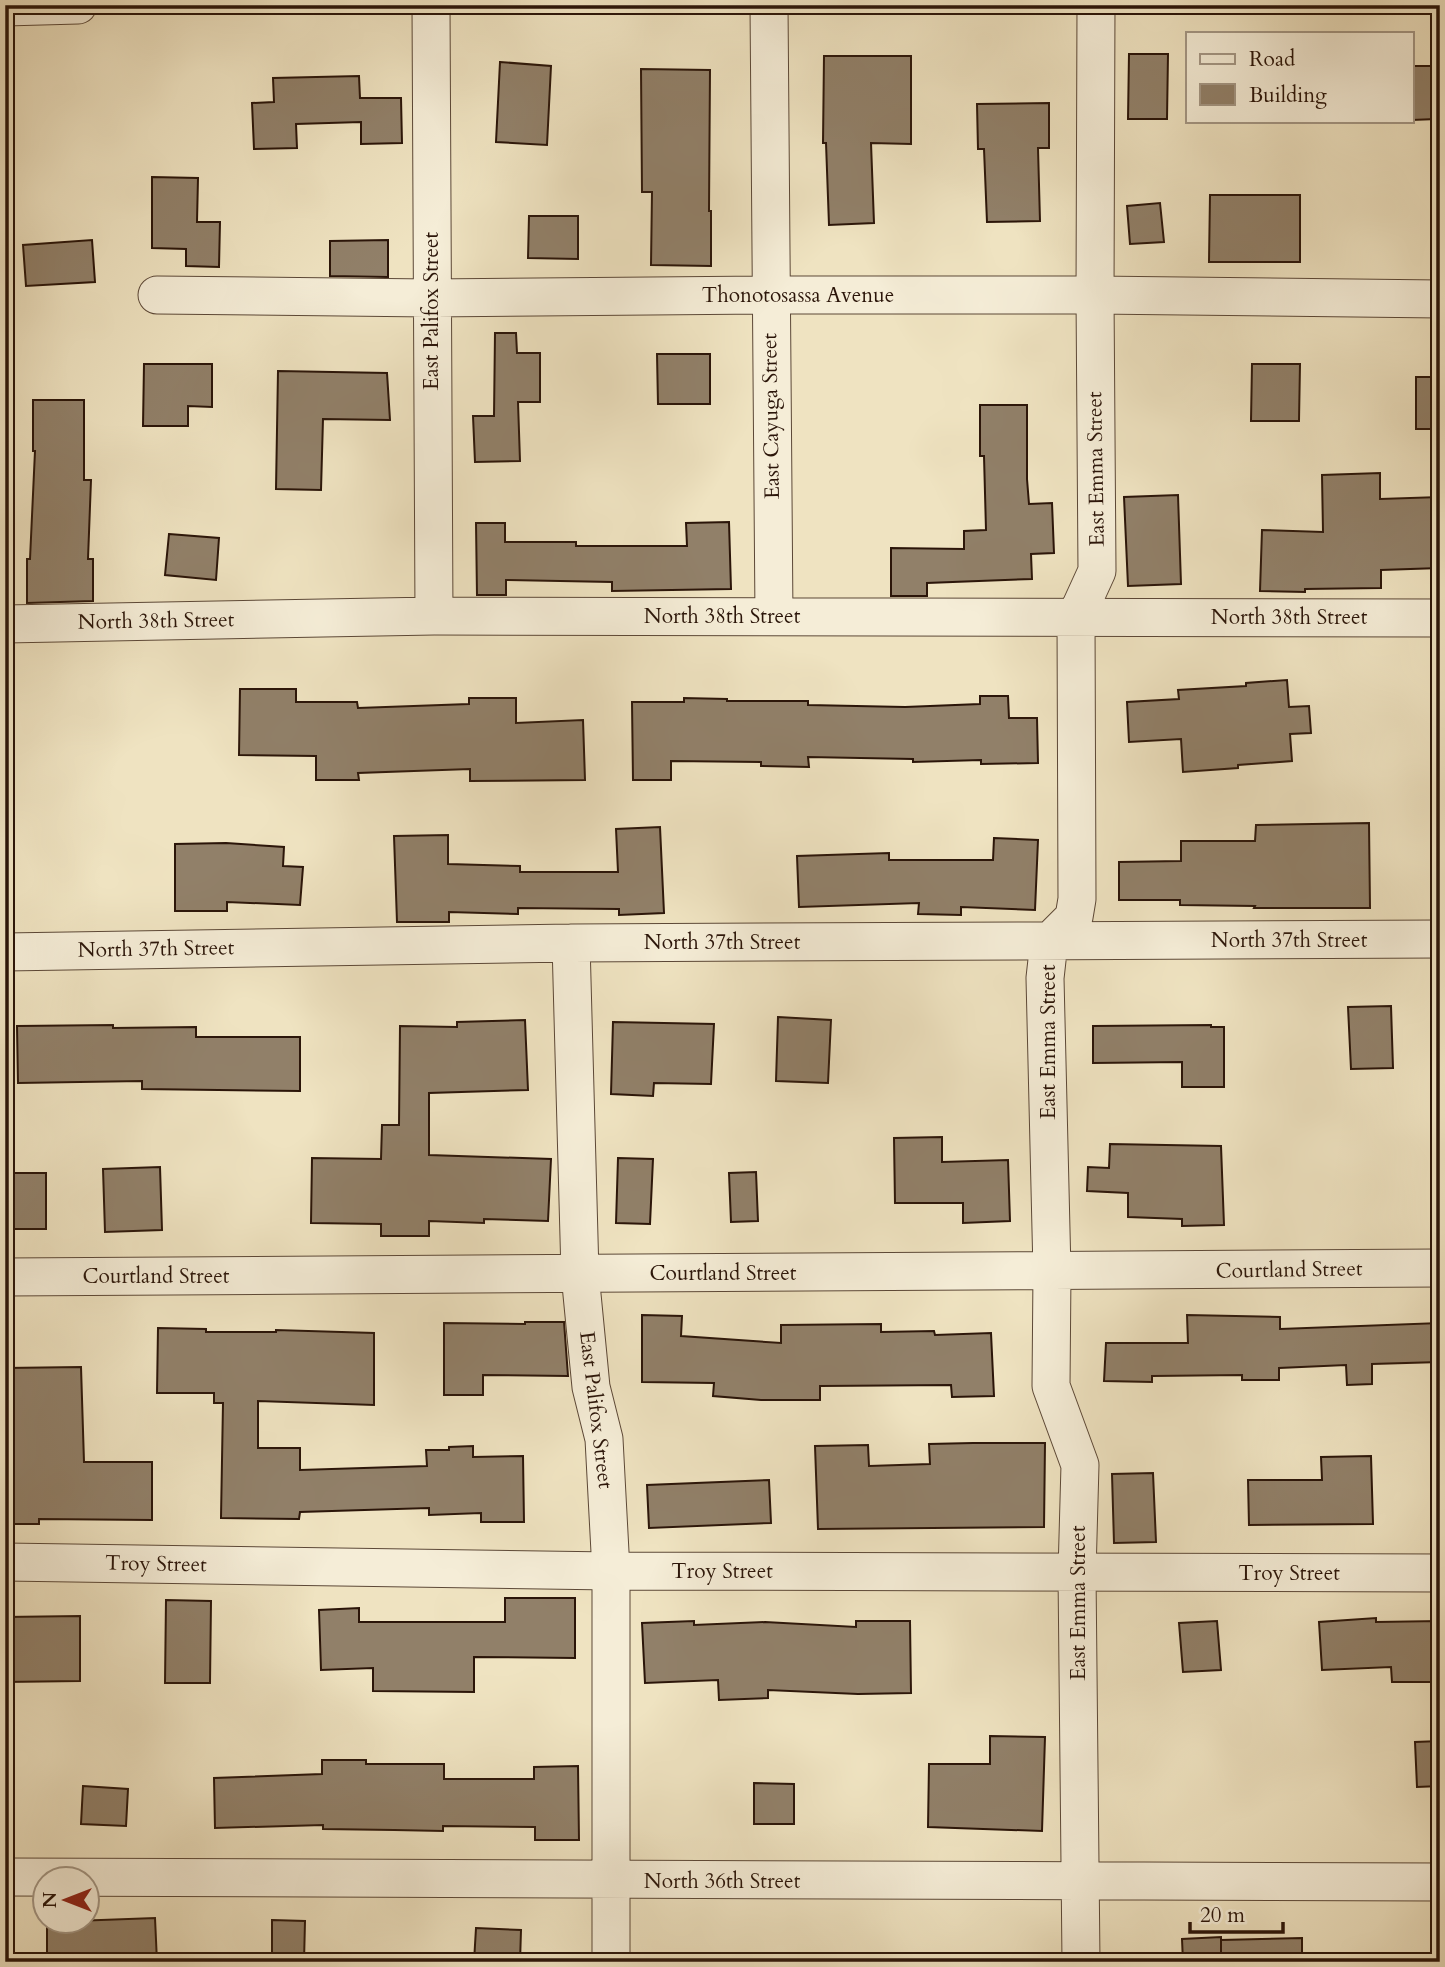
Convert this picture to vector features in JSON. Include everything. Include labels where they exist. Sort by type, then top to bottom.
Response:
[{"type":"street","points":[[5,7],[78,5]]},
{"type":"street","name":"East Palifox Street","points":[[431,5],[433,616]]},
{"type":"street","name":"East Cayuga Street","points":[[769,5],[769,295],[774,617]]},
{"type":"street","name":"East Emma Street","points":[[1081,1962],[1077,1573],[1080,1465],[1051,1386],[1052,1272],[1045,978],[1049,942],[1074,917],[1077,899],[1076,617],[1097,571],[1096,5]]},
{"type":"street","name":"Thonotosassa Avenue","points":[[157,295],[430,298],[1095,295],[1440,299]]},
{"type":"street","name":"North 38th Street","points":[[5,624],[433,616],[1440,618]]},
{"type":"street","name":"North 37th Street","points":[[5,952],[571,943],[1440,939]]},
{"type":"street","name":"East Palifox Street","points":[[571,943],[580,1274],[591,1387],[604,1439],[611,1571],[611,1962]]},
{"type":"street","name":"Courtland Street","points":[[5,1277],[1440,1268]]},
{"type":"street","name":"Troy Street","points":[[5,1562],[611,1571],[1440,1573]]},
{"type":"street","name":"North 36th Street","points":[[5,1877],[1440,1882]]},
{"type":"building","points":[[1129,54],[1168,54],[1167,119],[1128,119]]},
{"type":"building","points":[[824,56],[911,56],[911,144],[871,143],[874,223],[829,225],[826,143],[823,143]]},
{"type":"building","points":[[500,62],[551,66],[547,145],[496,142]]},
{"type":"building","points":[[1414,66],[1436,66],[1436,119],[1414,120]]},
{"type":"building","points":[[641,69],[710,70],[711,266],[651,265],[652,192],[642,192]]},
{"type":"building","points":[[359,76],[360,98],[401,98],[402,143],[361,144],[361,122],[296,124],[297,148],[254,149],[252,103],[274,102],[273,78]]},
{"type":"building","points":[[1049,103],[1049,148],[1038,148],[1040,221],[987,222],[984,149],[978,149],[977,104]]},
{"type":"building","points":[[152,177],[198,178],[197,222],[220,222],[219,267],[186,266],[186,249],[152,248]]},
{"type":"building","points":[[1210,195],[1300,195],[1300,262],[1209,262]]},
{"type":"building","points":[[1160,203],[1164,242],[1130,244],[1127,206]]},
{"type":"building","points":[[529,216],[578,216],[578,259],[528,258]]},
{"type":"building","points":[[92,240],[95,282],[26,286],[23,245]]},
{"type":"building","points":[[388,240],[388,277],[330,276],[330,241]]},
{"type":"building","points":[[495,333],[516,333],[517,353],[540,353],[540,402],[518,402],[520,461],[475,462],[473,416],[494,416]]},
{"type":"building","points":[[657,354],[710,354],[710,404],[658,404]]},
{"type":"building","points":[[144,364],[212,364],[212,407],[188,406],[188,426],[143,426]]},
{"type":"building","points":[[1252,364],[1300,364],[1299,421],[1251,421]]},
{"type":"building","points":[[278,371],[387,373],[390,420],[323,419],[321,490],[276,489]]},
{"type":"building","points":[[1416,377],[1440,377],[1440,429],[1416,429]]},
{"type":"building","points":[[33,400],[84,400],[84,480],[91,480],[88,559],[93,559],[93,601],[27,603],[27,559],[30,559],[35,451]]},
{"type":"building","points":[[980,405],[1027,405],[1029,504],[1052,503],[1054,553],[1031,554],[1032,579],[927,583],[927,596],[891,596],[891,548],[964,549],[964,531],[986,530],[984,456],[980,456]]},
{"type":"building","points":[[1380,473],[1380,499],[1440,497],[1440,568],[1381,570],[1381,588],[1305,589],[1305,592],[1260,591],[1262,530],[1323,532],[1322,475]]},
{"type":"building","points":[[1178,495],[1181,584],[1128,586],[1124,497]]},
{"type":"building","points":[[729,522],[731,589],[612,591],[612,582],[506,580],[506,595],[477,595],[476,523],[505,523],[505,542],[576,542],[576,546],[687,546],[686,523]]},
{"type":"building","points":[[169,534],[219,538],[216,580],[165,575]]},
{"type":"building","points":[[1287,680],[1289,707],[1309,706],[1311,733],[1290,734],[1292,761],[1183,772],[1181,739],[1129,742],[1127,702],[1179,699],[1178,690],[1246,686],[1246,683]]},
{"type":"building","points":[[240,689],[296,689],[296,702],[357,702],[358,708],[469,704],[469,698],[516,698],[516,723],[583,720],[585,780],[470,781],[470,769],[358,773],[359,780],[316,780],[316,756],[239,755]]},
{"type":"building","points":[[980,696],[1008,696],[1009,718],[1037,718],[1038,763],[981,764],[981,760],[913,762],[913,759],[808,757],[809,767],[761,766],[761,762],[671,761],[671,780],[633,780],[632,702],[684,702],[684,698],[905,707],[980,704]]},
{"type":"building","points":[[1369,823],[1370,908],[1254,908],[1255,906],[1180,905],[1180,900],[1119,900],[1119,862],[1181,861],[1181,841],[1255,841],[1256,825]]},
{"type":"building","points":[[660,827],[664,913],[619,915],[619,909],[518,908],[518,914],[449,912],[449,922],[397,922],[394,836],[448,835],[448,864],[520,866],[520,872],[618,872],[616,829]]},
{"type":"building","points":[[994,838],[1038,840],[1035,910],[961,907],[961,915],[918,914],[919,903],[799,907],[797,856],[889,853],[889,860],[993,860]]},
{"type":"building","points":[[226,843],[284,847],[283,866],[303,867],[300,905],[227,902],[227,911],[175,911],[175,844]]},
{"type":"building","points":[[1391,1006],[1393,1068],[1351,1069],[1348,1007]]},
{"type":"building","points":[[778,1017],[831,1020],[828,1083],[776,1081]]},
{"type":"building","points":[[525,1020],[528,1090],[429,1093],[429,1155],[551,1159],[548,1221],[429,1221],[429,1236],[381,1236],[381,1224],[311,1223],[312,1158],[381,1159],[382,1125],[399,1125],[400,1026],[457,1027],[457,1022]]},
{"type":"building","points":[[613,1022],[714,1024],[711,1084],[654,1083],[653,1096],[611,1094]]},
{"type":"building","points":[[113,1025],[113,1028],[196,1027],[196,1037],[300,1037],[300,1091],[142,1089],[142,1081],[18,1083],[17,1026]]},
{"type":"building","points":[[1093,1026],[1224,1027],[1224,1087],[1182,1087],[1182,1062],[1093,1063]]},
{"type":"building","points":[[942,1137],[942,1162],[1008,1160],[1010,1221],[963,1223],[963,1203],[895,1203],[894,1138]]},
{"type":"building","points":[[1110,1144],[1221,1146],[1224,1225],[1182,1226],[1182,1219],[1128,1217],[1128,1193],[1087,1191],[1088,1167],[1109,1168]]},
{"type":"building","points":[[618,1158],[653,1159],[650,1224],[616,1223]]},
{"type":"building","points":[[160,1167],[162,1230],[105,1232],[103,1169]]},
{"type":"building","points":[[756,1172],[758,1221],[731,1222],[729,1173]]},
{"type":"building","points":[[5,1173],[46,1173],[46,1229],[5,1229]]},
{"type":"building","points":[[642,1315],[682,1316],[681,1336],[781,1343],[781,1325],[881,1324],[881,1332],[934,1331],[935,1335],[991,1333],[994,1396],[952,1397],[951,1385],[820,1386],[820,1400],[761,1400],[713,1396],[714,1383],[642,1382]]},
{"type":"building","points":[[1187,1315],[1280,1317],[1280,1329],[1440,1323],[1440,1362],[1372,1364],[1372,1384],[1347,1385],[1346,1365],[1279,1368],[1279,1380],[1242,1380],[1242,1375],[1152,1376],[1152,1382],[1104,1381],[1106,1343],[1188,1343]]},
{"type":"building","points":[[564,1322],[568,1376],[483,1375],[483,1395],[444,1395],[444,1323]]},
{"type":"building","points":[[158,1328],[206,1329],[206,1332],[276,1330],[374,1333],[374,1405],[258,1401],[258,1448],[300,1448],[300,1470],[427,1466],[426,1450],[449,1450],[449,1447],[473,1446],[473,1457],[523,1456],[524,1522],[481,1522],[481,1513],[429,1515],[429,1508],[300,1512],[299,1519],[221,1518],[223,1403],[214,1403],[214,1393],[157,1393]]},
{"type":"building","points":[[81,1367],[84,1462],[152,1462],[152,1520],[39,1519],[39,1524],[5,1524],[5,1368]]},
{"type":"building","points":[[1045,1443],[1044,1527],[818,1529],[815,1446],[868,1445],[869,1466],[930,1464],[929,1444]]},
{"type":"building","points":[[1371,1456],[1373,1524],[1249,1525],[1248,1480],[1322,1480],[1321,1457]]},
{"type":"building","points":[[1153,1473],[1156,1542],[1114,1543],[1112,1474]]},
{"type":"building","points":[[769,1480],[771,1523],[649,1528],[647,1485]]},
{"type":"building","points":[[505,1598],[575,1598],[575,1658],[474,1657],[474,1692],[373,1691],[373,1668],[321,1670],[319,1610],[359,1608],[359,1622],[505,1622]]},
{"type":"building","points":[[166,1600],[211,1601],[210,1683],[165,1683]]},
{"type":"building","points":[[80,1616],[80,1681],[5,1682],[5,1617]]},
{"type":"building","points":[[1376,1618],[1376,1622],[1440,1621],[1440,1682],[1392,1682],[1391,1667],[1322,1670],[1319,1622]]},
{"type":"building","points":[[694,1621],[694,1625],[765,1622],[856,1627],[856,1621],[910,1621],[911,1693],[858,1694],[768,1690],[768,1698],[719,1700],[718,1680],[645,1683],[642,1623]]},
{"type":"building","points":[[1217,1621],[1221,1670],[1183,1672],[1179,1623]]},
{"type":"building","points":[[990,1736],[1045,1737],[1042,1831],[928,1827],[929,1764],[990,1764]]},
{"type":"building","points":[[1440,1741],[1440,1786],[1417,1787],[1415,1742]]},
{"type":"building","points":[[322,1760],[366,1760],[366,1764],[444,1764],[444,1779],[534,1779],[534,1767],[578,1766],[579,1840],[535,1840],[535,1827],[443,1826],[443,1831],[323,1829],[323,1825],[215,1828],[214,1778],[322,1774]]},
{"type":"building","points":[[754,1783],[794,1784],[794,1824],[754,1824]]},
{"type":"building","points":[[83,1786],[128,1789],[126,1826],[81,1824]]},
{"type":"building","points":[[155,1918],[157,1962],[47,1962],[47,1936],[102,1936],[102,1920]]},
{"type":"building","points":[[272,1920],[305,1921],[304,1962],[272,1962]]},
{"type":"building","points":[[476,1928],[521,1930],[520,1962],[474,1962]]},
{"type":"building","points":[[1221,1937],[1221,1962],[1183,1962],[1182,1939]]},
{"type":"building","points":[[1302,1938],[1302,1962],[1221,1962],[1221,1940]]}]
